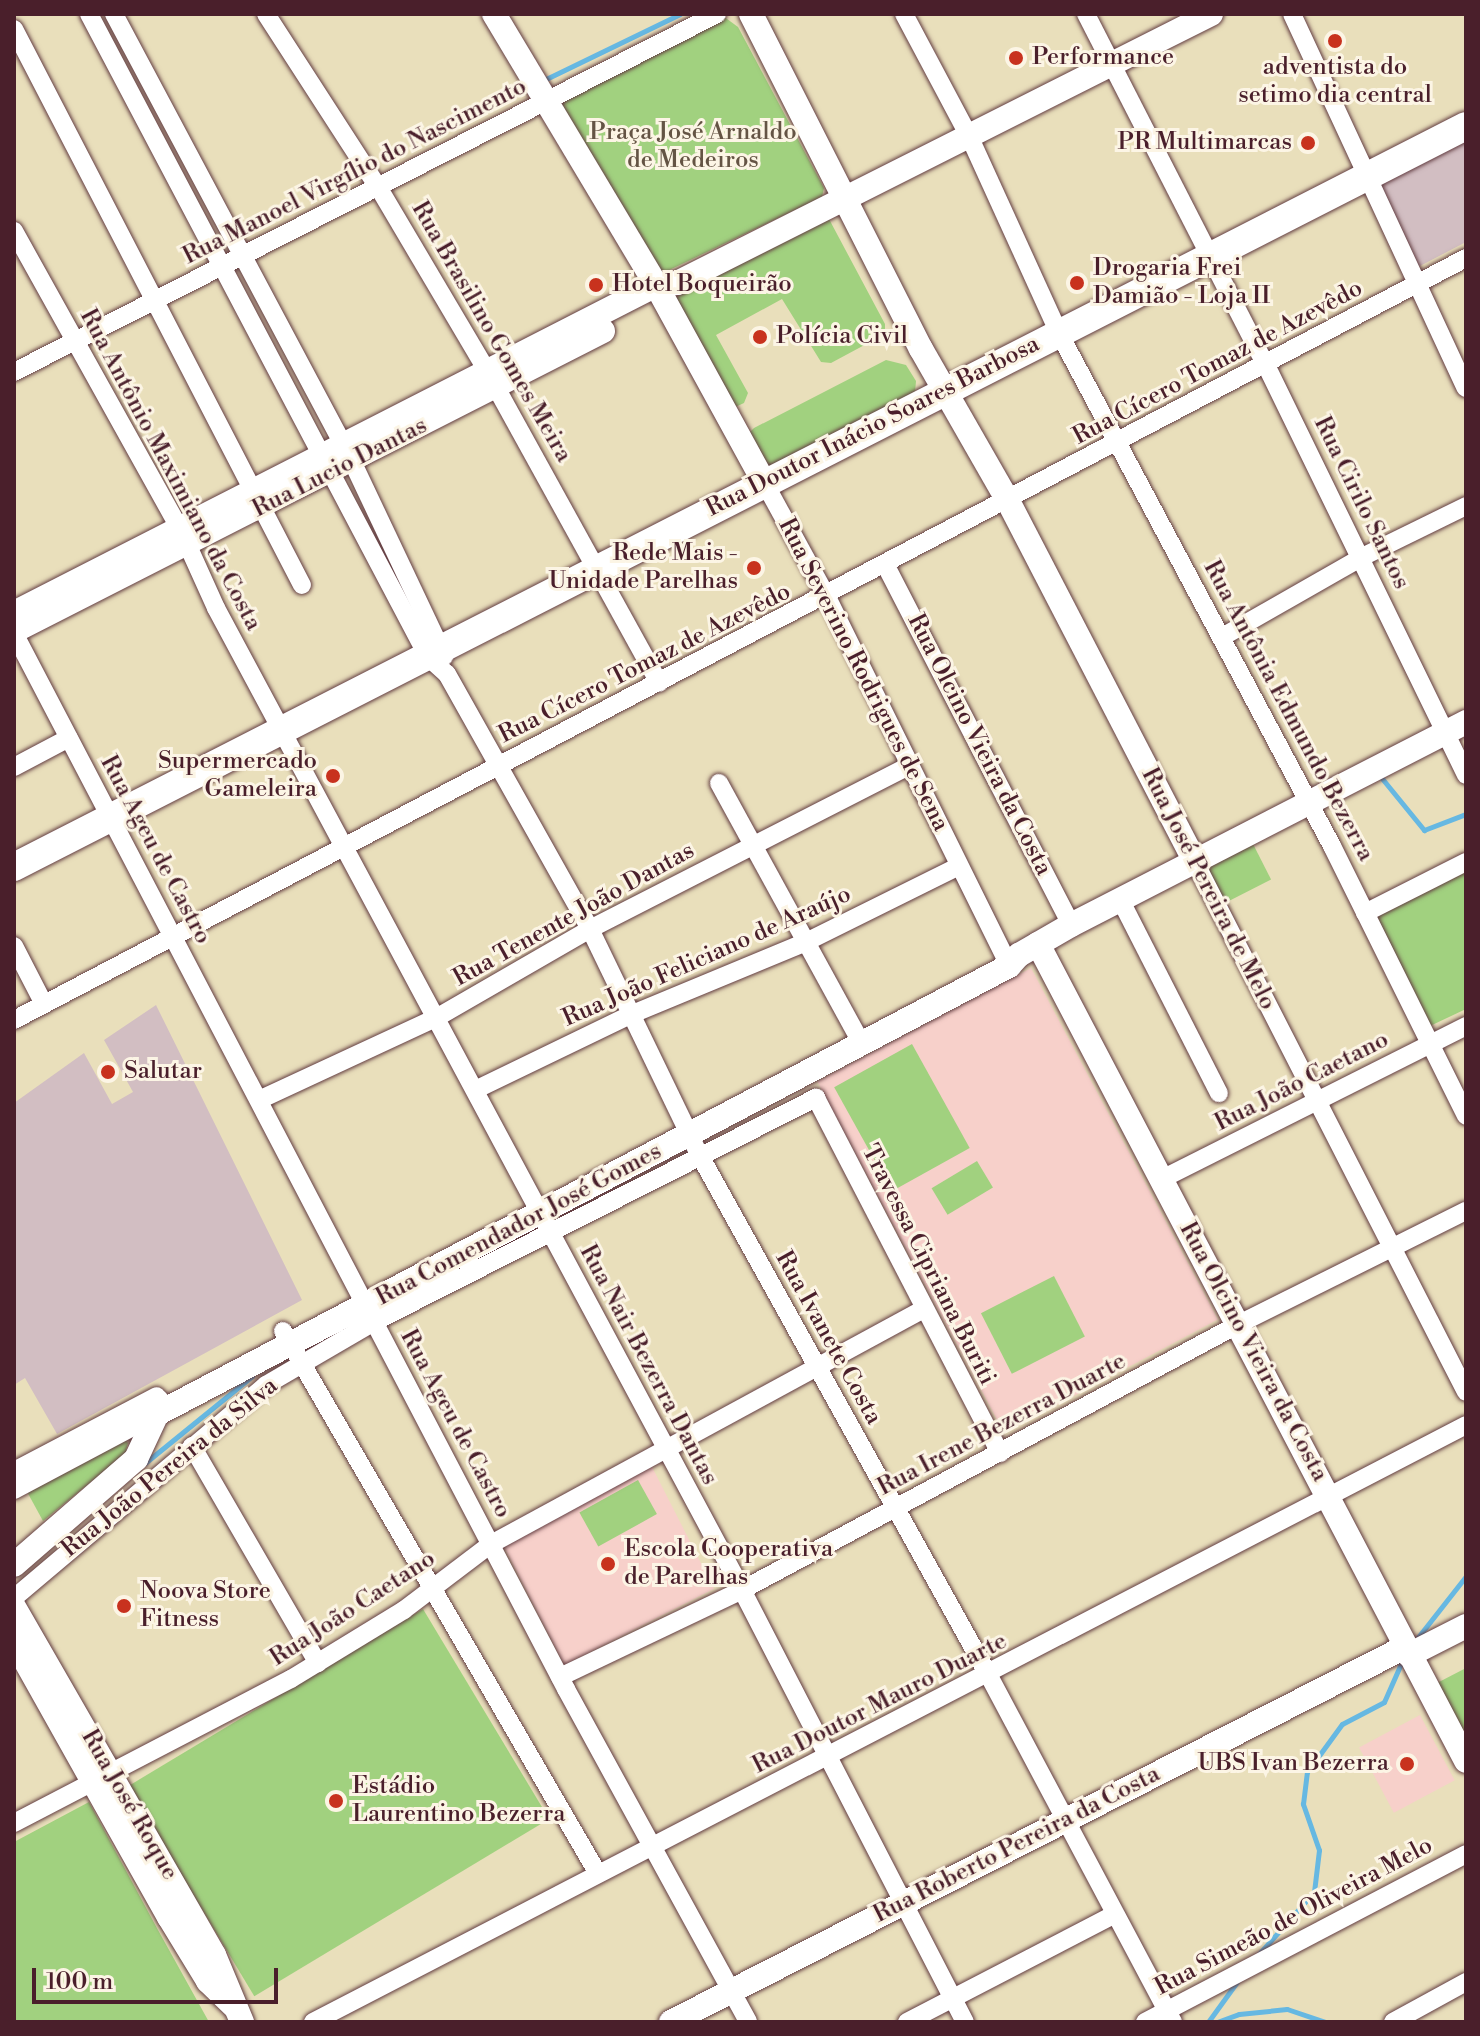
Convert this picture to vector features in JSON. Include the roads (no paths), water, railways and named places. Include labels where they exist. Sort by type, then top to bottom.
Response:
[{"type":"main road","name":"Rua Doutor Inácio Soares Barbosa","points":[[14,867],[283,733],[439,661],[599,567],[1466,126]]},
{"type":"street","points":[[89,14],[272,362],[337,458]]},
{"type":"street","points":[[114,14],[290,353],[337,458]]},
{"type":"street","name":"Rua Brasilino Gomes Meira","points":[[266,14],[380,190],[492,380],[599,567],[659,683]]},
{"type":"street","name":"Rua Severino Rodrigues de Sena","points":[[494,14],[666,289],[764,482],[827,597],[959,866],[1018,955]]},
{"type":"street","name":"Rua Manoel Virgílio do Nascimento","points":[[14,372],[220,266],[380,190],[717,14]]},
{"type":"street","name":"Rua José Pereira de Melo","points":[[751,14],[944,389],[1008,501],[1466,1392]]},
{"type":"street","name":"Rua Antônia Edmundo Bezerra","points":[[904,14],[970,138],[1059,333],[1120,442],[1308,802],[1466,1116]]},
{"type":"street","name":"Rua Cirilo Santos","points":[[1086,14],[1362,557],[1456,727],[1466,775]]},
{"type":"street","name":"Rua Lucio Dantas","points":[[14,632],[257,499],[1211,14]]},
{"type":"street","points":[[1292,14],[1364,176],[1466,388]]},
{"type":"street","points":[[14,29],[302,585]]},
{"type":"street","name":"Rua Antônio Maximiano da Costa","points":[[14,231],[184,537],[283,733]]},
{"type":"street","name":"Rua Cícero Tomaz de Azevêdo","points":[[14,1020],[827,597],[1466,258]]},
{"type":"street","points":[[272,362],[290,353]]},
{"type":"street","name":"Rua Ivanete Costa","points":[[337,458],[439,661],[590,929],[691,1136],[989,1676],[1170,2016]]},
{"type":"street","points":[[1222,637],[1362,557],[1466,506]]},
{"type":"street","name":"Rua Lucio Dantas","points":[[14,613],[184,537]]},
{"type":"street","name":"Rua Olcino Vieira da Costa","points":[[886,566],[1071,925]]},
{"type":"street","name":"Rua Ageu de Castro","points":[[14,632],[560,1677],[748,2022]]},
{"type":"street","name":"Rua Comendador José Gomes","points":[[14,1471],[292,1346],[691,1136],[858,1038],[1120,899],[1456,727]]},
{"type":"street","name":"Rua Nair Bezerra Dantas","points":[[283,733],[742,1590],[965,2022]]},
{"type":"street","points":[[14,767],[69,738]]},
{"type":"street","name":"Rua Tenente João Dantas","points":[[259,1100],[436,1018],[590,929],[909,766]]},
{"type":"street","points":[[719,783],[858,1038]]},
{"type":"street","points":[[1365,913],[1466,862]]},
{"type":"street","name":"Rua João Feliciano de Araújo","points":[[475,1090],[630,1015],[806,942],[959,866]]},
{"type":"street","points":[[1120,899],[1219,1093]]},
{"type":"street","points":[[14,946],[44,1004]]},
{"type":"street","name":"Rua Olcino Vieira da Costa","points":[[1018,955],[1160,1180],[1239,1324],[1466,1761]]},
{"type":"street","name":"Rua João Caetano","points":[[1160,1180],[1466,1026]]},
{"type":"street","name":"Travessa Cipriana Buriti","points":[[691,1136],[816,1098],[922,1310],[1000,1453]]},
{"type":"street","name":"Rua Irene Bezerra Duarte","points":[[560,1677],[742,1590],[1239,1324],[1466,1211]]},
{"type":"street","name":"Rua João Caetano","points":[[14,1823],[318,1663],[435,1588],[491,1544],[664,1445],[922,1310]]},
{"type":"street","points":[[292,1346],[597,1872]]},
{"type":"street","name":"Rua João Pereira da Silva","points":[[14,1598],[192,1446],[292,1346]]},
{"type":"street","name":"Rua Comendador José Gomes","points":[[14,1490],[157,1405]]},
{"type":"street","name":"Rua João Pereira da Silva","points":[[14,1565],[125,1472],[145,1447],[157,1405]]},
{"type":"street","name":"Rua Doutor Mauro Duarte","points":[[313,2022],[597,1872],[989,1676],[1466,1425]]},
{"type":"street","points":[[192,1446],[318,1663]]},
{"type":"street","name":"Rua José Roque","points":[[14,1607],[104,1777]]},
{"type":"street","name":"Rua Roberto Pereira da Costa","points":[[671,2022],[1065,1818],[1407,1651],[1466,1626]]},
{"type":"street","name":"Rua José Roque","points":[[14,1641],[104,1777],[214,1955],[239,2014]]},
{"type":"street","name":"Rua Simeão de Oliveira Melo","points":[[1145,2022],[1170,2016],[1466,1854]]},
{"type":"street","points":[[907,2022],[1115,1914]]},
{"type":"street","points":[[1393,2022],[1466,1982]]},
{"type":"waterway","points":[[546,79],[680,14]]},
{"type":"waterway","points":[[1380,776],[1424,830],[1466,814]]},
{"type":"waterway","points":[[145,1463],[252,1376]]},
{"type":"waterway","points":[[1415,1641],[1466,1576]]},
{"type":"waterway","points":[[1258,1955],[1314,1892],[1319,1850],[1303,1804],[1307,1772],[1342,1724],[1384,1702],[1403,1659]]},
{"type":"waterway","points":[[1208,2022],[1237,1982]]},
{"type":"waterway","points":[[1217,2022],[1239,2014],[1287,2009],[1325,2022]]},
{"type":"place","name":"adventista do setimo dia central","points":[[1335,41]]},
{"type":"place","name":"Performance","points":[[1016,58]]},
{"type":"place","name":"PR Multimarcas","points":[[1308,143]]},
{"type":"place","name":"Drogaria Frei Damião - Loja II","points":[[1077,283]]},
{"type":"place","name":"Hotel Boqueirão","points":[[596,285]]},
{"type":"place","name":"Polícia Civil","points":[[760,337]]},
{"type":"place","name":"Rede Mais - Unidade Parelhas","points":[[754,568]]},
{"type":"place","name":"Supermercado Gameleira","points":[[333,776]]},
{"type":"place","name":"Salutar","points":[[108,1072]]},
{"type":"place","name":"Escola Cooperativa de Parelhas","points":[[608,1564]]},
{"type":"place","name":"Noova Store Fitness","points":[[124,1606]]},
{"type":"place","name":"UBS Ivan Bezerra","points":[[1407,1764]]},
{"type":"place","name":"Estádio Laurentino Bezerra","points":[[336,1801]]},
{"type":"park label","name":"Praça José Arnaldo de Medeiros","points":[[693,147]]}]
